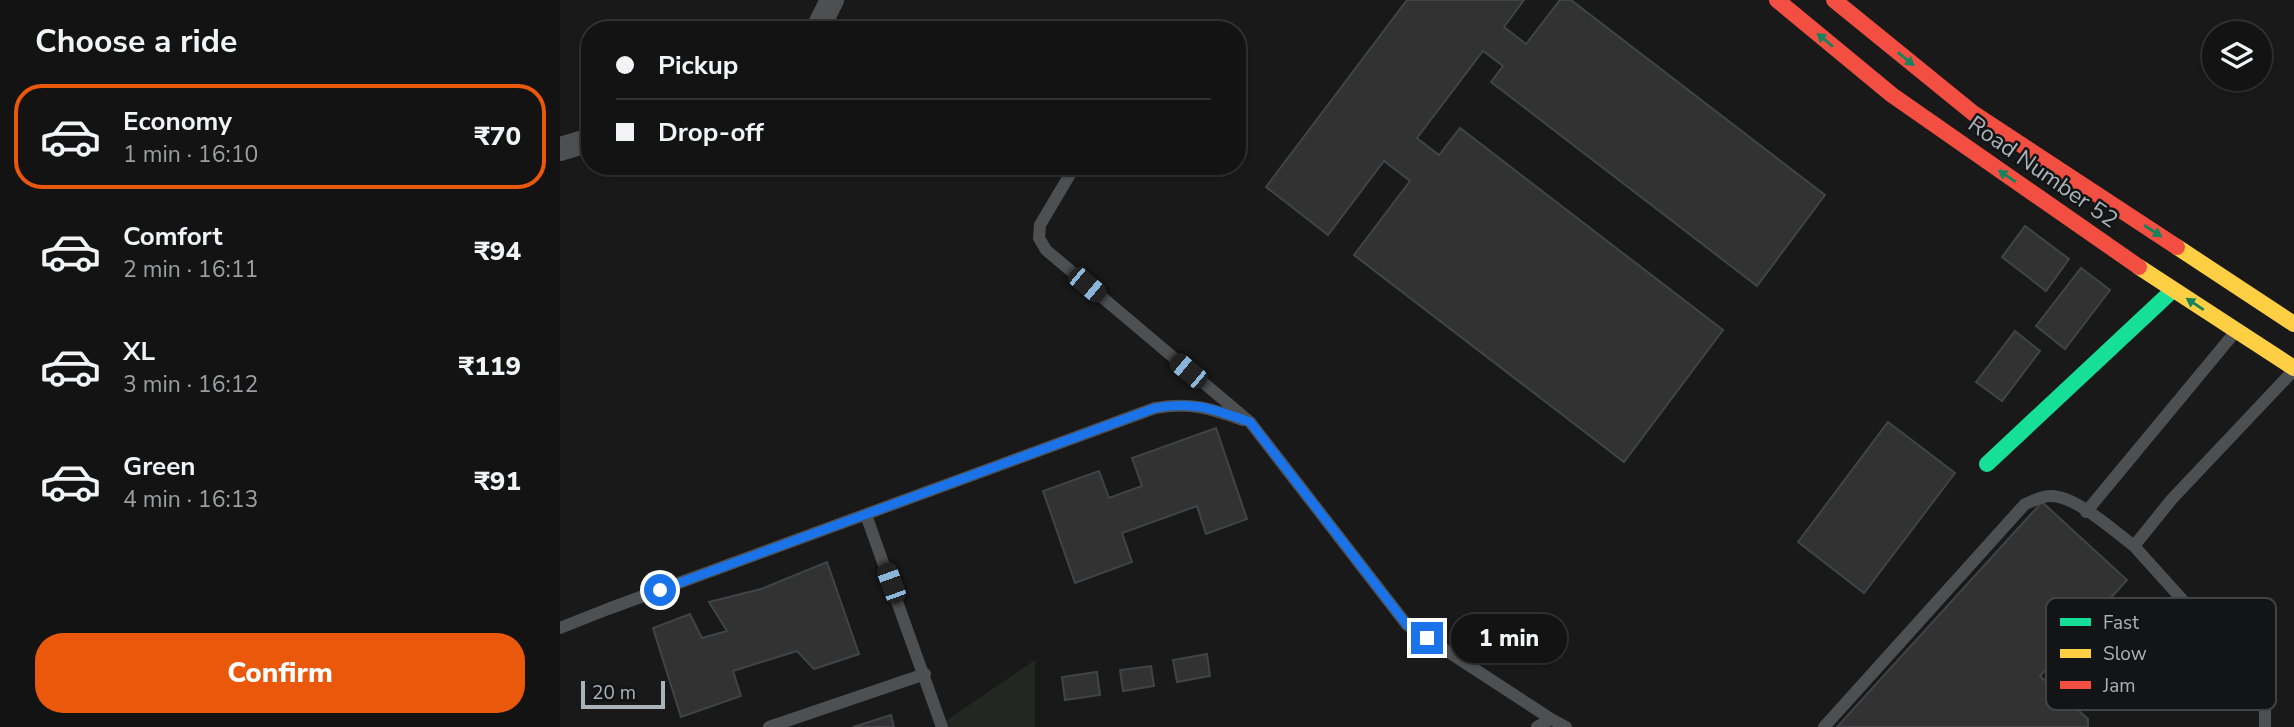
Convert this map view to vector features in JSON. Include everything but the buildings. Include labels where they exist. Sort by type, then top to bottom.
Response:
[{"type":"main road","name":"Road Number 52","points":[[1777,0],[1892,94],[2173,290],[2294,369]]},
{"type":"main road","name":"Road Number 52","points":[[1834,0],[1973,113],[2294,324]]},
{"type":"main road","points":[[1987,464],[2173,290]]},
{"type":"street","points":[[822,21],[832,0]]},
{"type":"street","points":[[560,149],[581,143]]},
{"type":"lane","points":[[1070,175],[1040,225],[1039,239],[1046,250],[1250,422],[1407,625],[1566,727]]},
{"type":"lane","points":[[2086,512],[2236,331]]},
{"type":"lane","points":[[2134,545],[2172,499],[2294,369]]},
{"type":"lane","points":[[560,628],[1155,408],[1180,404],[1210,408],[1250,422]]},
{"type":"lane","points":[[1824,727],[2025,504],[2048,495],[2061,497],[2134,545],[2182,598]]},
{"type":"lane","points":[[866,515],[942,727]]},
{"type":"lane","points":[[769,727],[925,674]]},
{"type":"lane","points":[[1537,727],[1551,719]]},
{"type":"shaded area","points":[[1035,660],[1035,727],[937,727]]},
{"type":"traffic: fast","points":[[1987,464],[2173,290]]},
{"type":"traffic: slow","points":[[2177,247],[2294,324]]},
{"type":"traffic: slow","points":[[2139,267],[2294,368]]},
{"type":"traffic: jam","points":[[1777,0],[1892,95],[2139,267]]},
{"type":"traffic: jam","points":[[1834,0],[1973,113],[2177,247]]},
{"type":"route","points":[[660,590],[1155,408],[1180,404],[1210,408],[1250,422],[1407,625],[1427,638]]}]
